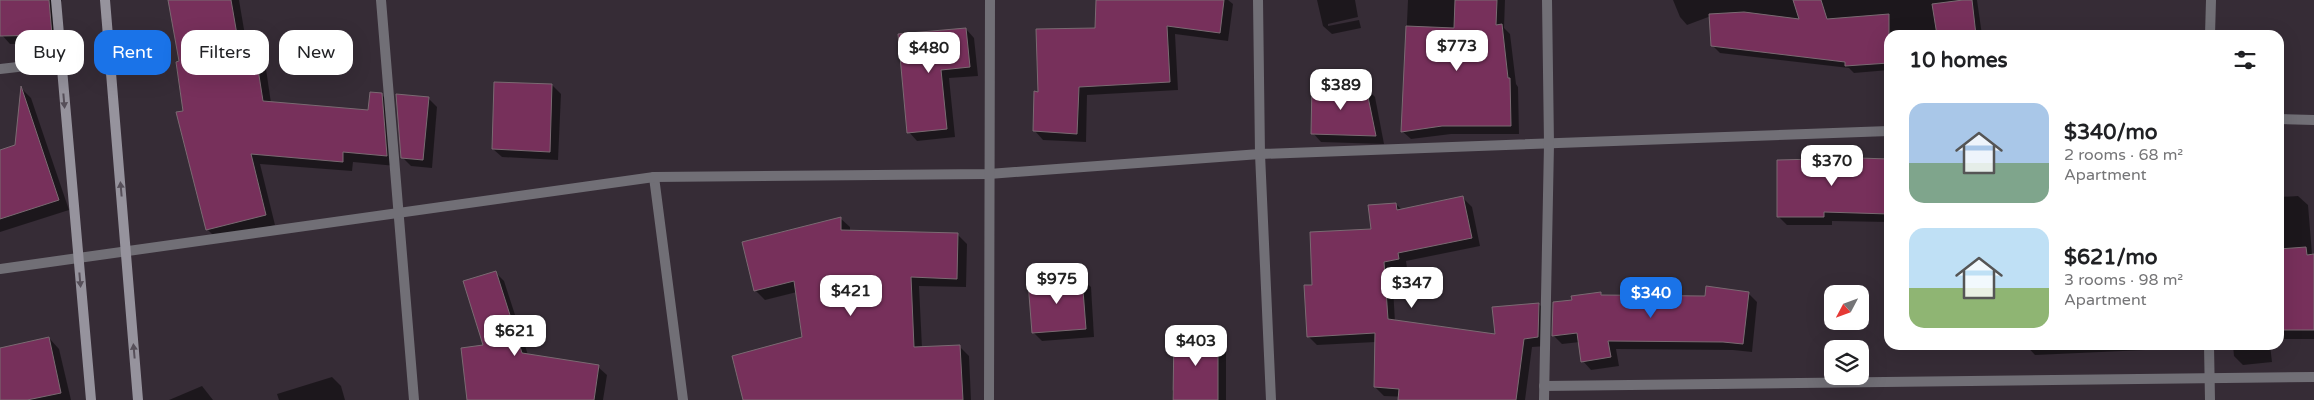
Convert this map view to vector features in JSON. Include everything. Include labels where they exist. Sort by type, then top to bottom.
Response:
[{"type":"street","points":[[56,0],[58,30]]},
{"type":"street","points":[[105,0],[138,400]]},
{"type":"street","points":[[381,0],[414,400]]},
{"type":"street","points":[[989,400],[990,0]]},
{"type":"street","points":[[1258,0],[1260,154],[1271,400]]},
{"type":"street","points":[[1544,400],[1549,144],[1547,0]]},
{"type":"street","points":[[2210,0],[2210,30]]},
{"type":"street","points":[[0,69],[15,67]]},
{"type":"street","points":[[62,75],[91,400]]},
{"type":"street","points":[[2284,119],[2314,120]]},
{"type":"street","points":[[0,269],[654,178],[989,174],[1260,154],[1884,131]]},
{"type":"street","points":[[654,178],[683,400]]},
{"type":"street","points":[[2209,350],[2210,400]]},
{"type":"street","points":[[1544,386],[2314,377]]},
{"type":"building","points":[[0,0],[49,0],[52,30],[15,30],[15,36],[0,36]]},
{"type":"building","points":[[168,0],[231,0],[236,30],[181,30],[181,75],[259,75],[263,101],[368,110],[370,92],[382,93],[387,156],[343,152],[343,162],[251,154],[266,215],[206,230],[176,112],[183,111],[176,62],[179,61]]},
{"type":"building","points":[[1096,0],[1224,0],[1220,33],[1167,26],[1170,82],[1079,87],[1077,134],[1033,131],[1034,91],[1038,92],[1036,29],[1095,28]]},
{"type":"building","points":[[1455,0],[1497,0],[1496,25],[1502,24],[1508,78],[1510,78],[1511,126],[1442,126],[1401,132],[1406,26],[1454,28]]},
{"type":"building","points":[[1793,0],[1821,0],[1827,19],[1889,14],[1889,30],[1884,30],[1884,63],[1845,66],[1845,62],[1711,46],[1709,14],[1744,12],[1799,19]]},
{"type":"building","points":[[1972,0],[1975,30],[1936,30],[1932,4]]},
{"type":"building","points":[[966,28],[970,67],[941,70],[947,129],[907,133],[898,34]]},
{"type":"building","points":[[494,82],[552,84],[550,152],[492,149]]},
{"type":"building","points":[[1312,85],[1366,87],[1376,136],[1311,134]]},
{"type":"building","points":[[21,86],[59,200],[0,219],[0,150],[15,145]]},
{"type":"building","points":[[396,94],[429,97],[423,160],[401,158]]},
{"type":"building","points":[[1884,159],[1884,214],[1824,212],[1824,217],[1777,217],[1777,160]]},
{"type":"building","points":[[1463,196],[1472,238],[1398,253],[1399,259],[1384,262],[1388,319],[1495,334],[1492,307],[1539,303],[1538,337],[1524,339],[1516,400],[1398,400],[1399,389],[1374,387],[1375,333],[1307,337],[1304,285],[1312,285],[1310,232],[1371,229],[1368,205],[1396,203],[1397,210]]},
{"type":"building","points":[[841,217],[841,230],[958,233],[957,279],[911,277],[914,347],[960,345],[963,400],[743,400],[732,356],[802,337],[794,281],[754,291],[742,242]]},
{"type":"building","points":[[2306,247],[2307,255],[2314,254],[2314,330],[2284,330],[2284,249]]},
{"type":"building","points":[[496,271],[522,353],[599,365],[594,400],[467,400],[461,348],[483,345],[463,281]]},
{"type":"building","points":[[1082,277],[1086,329],[1032,333],[1028,282]]},
{"type":"building","points":[[1706,286],[1749,292],[1743,344],[1723,342],[1608,341],[1611,357],[1581,362],[1577,333],[1552,336],[1553,302],[1572,300],[1571,296],[1601,292],[1601,295],[1705,296]]},
{"type":"building","points":[[1174,333],[1218,335],[1218,400],[1173,400]]},
{"type":"building","points":[[49,337],[61,393],[27,400],[0,400],[0,348]]}]
